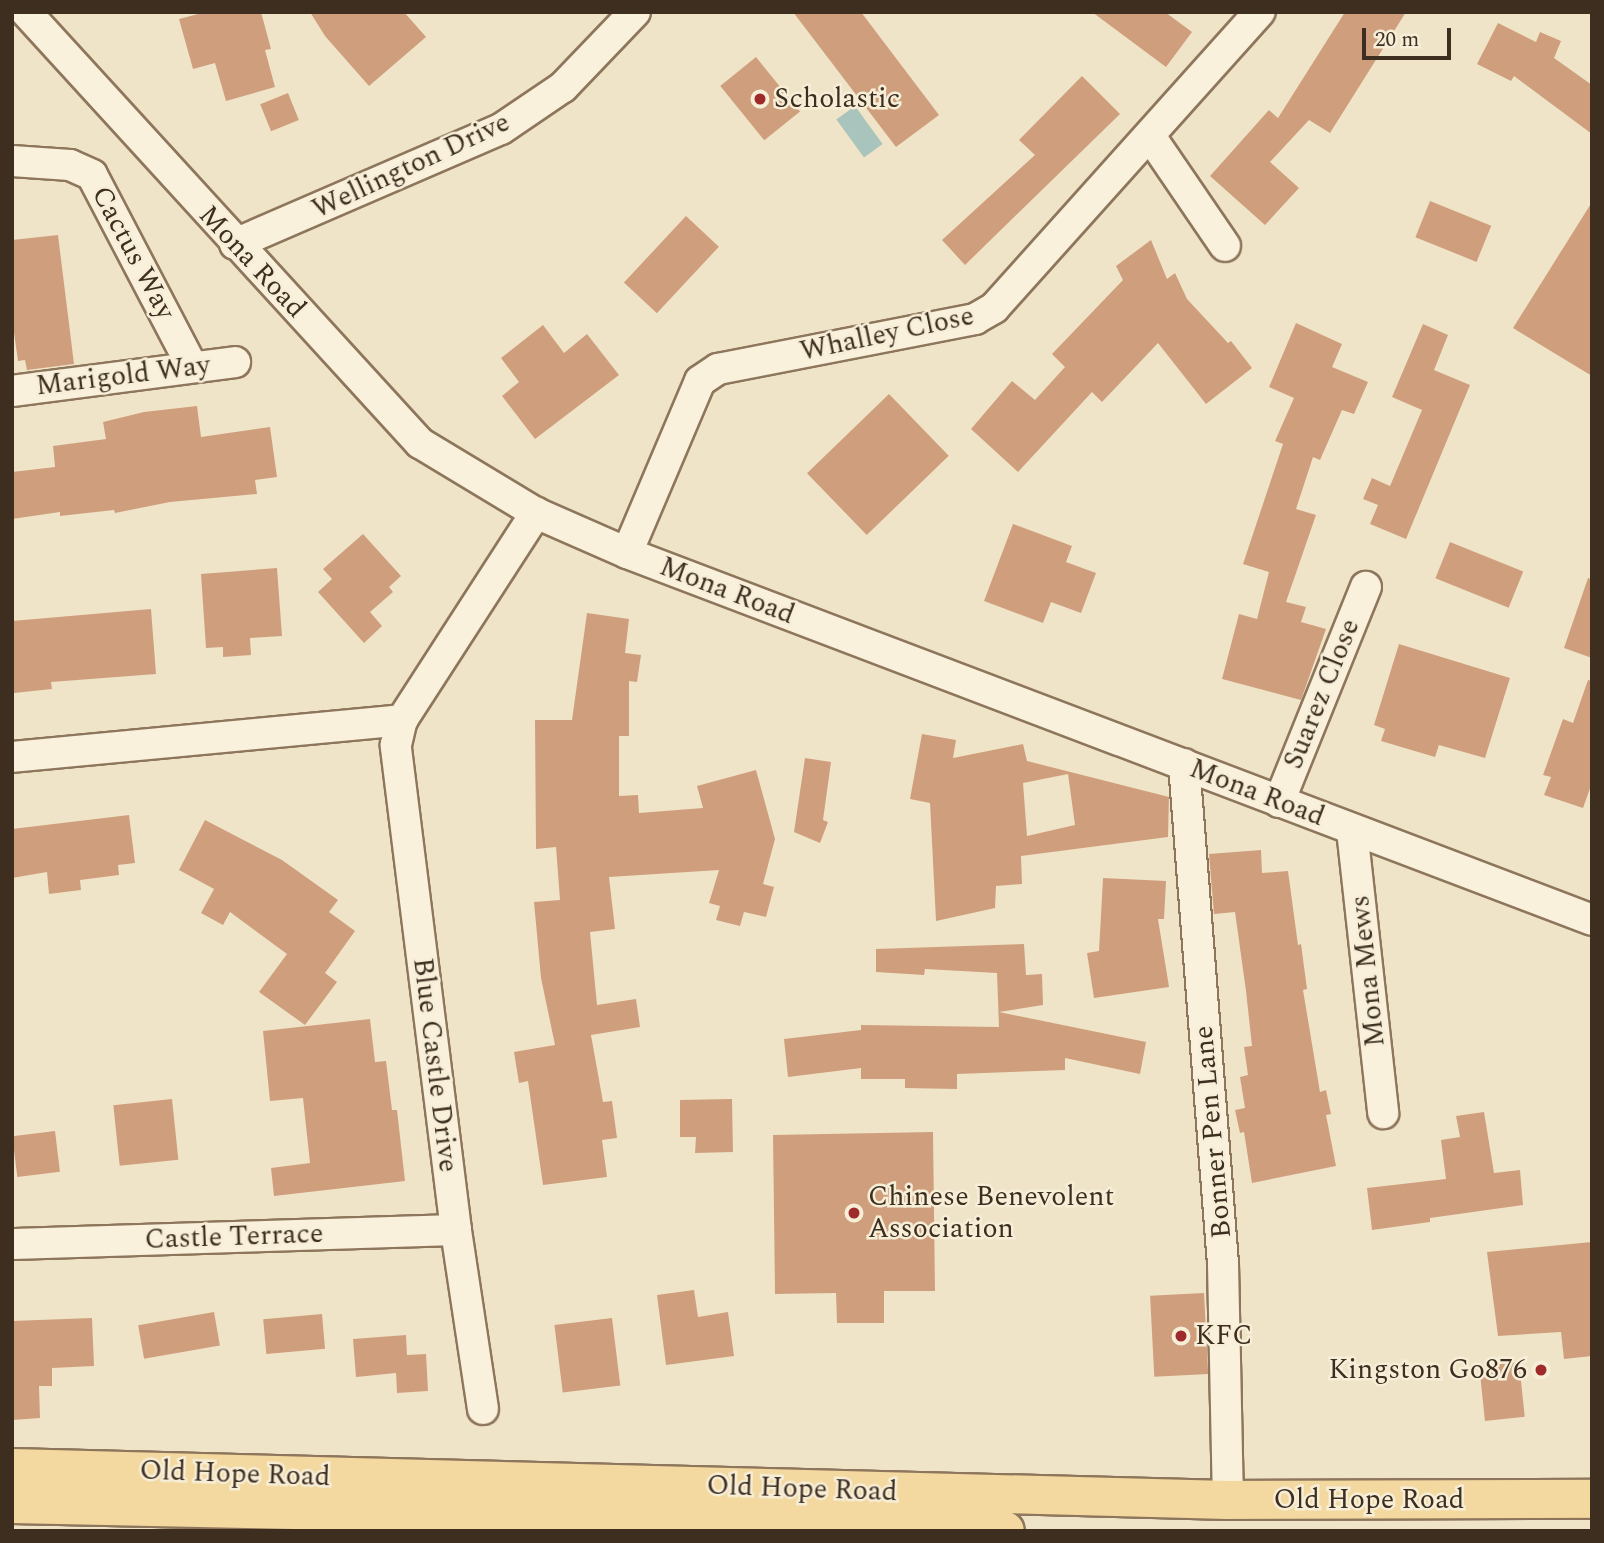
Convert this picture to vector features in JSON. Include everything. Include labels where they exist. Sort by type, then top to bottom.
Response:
[{"type":"main road","name":"Old Hope Road","points":[[12,1468],[1228,1500],[1592,1499]]},
{"type":"main road","name":"Old Hope Road","points":[[12,1504],[253,1509],[516,1523],[1005,1531]]},
{"type":"street","name":"Mona Road","points":[[26,12],[235,244],[420,443],[536,513],[627,554],[1592,920]]},
{"type":"street","name":"Wellington Drive","points":[[235,244],[501,129],[563,87],[635,12]]},
{"type":"street","name":"Whalley Close","points":[[627,554],[700,380],[718,369],[975,319],[994,307],[1260,12]]},
{"type":"street","points":[[1150,136],[1225,246]]},
{"type":"street","name":"Cactus Way","points":[[12,161],[70,165],[92,175],[192,366]]},
{"type":"street","name":"Marigold Way","points":[[12,391],[235,362]]},
{"type":"street","name":"Blue Castle Drive","points":[[483,1409],[456,1230],[396,745],[402,720],[536,513]]},
{"type":"street","name":"Suarez Close","points":[[1279,802],[1366,587]]},
{"type":"street","points":[[12,757],[402,720]]},
{"type":"street","name":"Bonner Pen Lane","points":[[1184,764],[1223,1265],[1228,1500]]},
{"type":"street","name":"Mona Mews","points":[[1352,830],[1383,1113]]},
{"type":"street","name":"Castle Terrace","points":[[12,1244],[456,1230]]},
{"type":"street","points":[[253,1509],[284,1531]]},
{"type":"water","points":[[855,106],[883,144],[864,158],[836,120]]},
{"type":"building","points":[[206,12],[261,12],[271,49],[265,50],[275,87],[226,101],[215,63],[193,69],[179,19]]},
{"type":"building","points":[[310,12],[404,12],[426,37],[369,86],[325,36]]},
{"type":"building","points":[[793,12],[861,12],[939,115],[896,147]]},
{"type":"building","points":[[1092,12],[1165,12],[1192,32],[1166,67]]},
{"type":"building","points":[[1345,12],[1406,12],[1330,133],[1309,120],[1270,162],[1299,188],[1265,225],[1210,176],[1269,110],[1278,118]]},
{"type":"building","points":[[1498,23],[1536,42],[1540,32],[1561,41],[1554,58],[1592,85],[1592,134],[1514,76],[1511,81],[1477,64]]},
{"type":"building","name":"Scholastic","points":[[756,57],[800,111],[764,140],[720,86]]},
{"type":"building","points":[[1082,76],[1120,114],[965,265],[942,240],[1035,155],[1019,140]]},
{"type":"building","points":[[288,93],[299,120],[271,131],[260,104]]},
{"type":"building","points":[[1430,201],[1491,226],[1477,262],[1415,237]]},
{"type":"building","points":[[1592,202],[1592,376],[1513,328]]},
{"type":"building","points":[[686,216],[719,247],[657,313],[624,283]]},
{"type":"building","points":[[58,235],[74,364],[27,370],[25,360],[18,361],[12,318],[12,240]]},
{"type":"building","points":[[1151,240],[1167,279],[1175,273],[1187,299],[1228,343],[1231,341],[1252,368],[1206,404],[1158,343],[1102,402],[1092,392],[1018,472],[971,429],[1012,381],[1035,400],[1065,367],[1052,354],[1123,280],[1116,266]]},
{"type":"building","points":[[1296,323],[1342,344],[1332,367],[1368,382],[1354,414],[1342,410],[1320,460],[1313,457],[1296,509],[1316,515],[1286,602],[1306,607],[1301,622],[1326,629],[1301,700],[1222,679],[1239,614],[1257,619],[1269,572],[1243,564],[1283,444],[1275,441],[1294,398],[1269,387]]},
{"type":"building","points":[[1423,324],[1448,335],[1434,370],[1470,385],[1406,539],[1370,524],[1378,505],[1363,499],[1372,478],[1390,486],[1422,410],[1392,397]]},
{"type":"building","points":[[543,325],[564,353],[587,334],[619,375],[535,439],[502,396],[519,382],[501,358]]},
{"type":"building","points":[[889,394],[949,456],[867,535],[807,473]]},
{"type":"building","points":[[197,406],[201,437],[270,427],[277,477],[255,480],[257,494],[170,502],[115,513],[114,510],[60,516],[60,512],[12,519],[12,472],[55,467],[53,446],[106,439],[103,422],[144,412]]},
{"type":"building","points":[[1013,524],[1072,546],[1066,562],[1096,573],[1081,613],[1051,602],[1043,623],[984,601]]},
{"type":"building","points":[[363,534],[401,576],[389,587],[393,592],[370,612],[382,626],[364,643],[318,592],[332,579],[323,569]]},
{"type":"building","points":[[1450,542],[1523,572],[1509,608],[1435,578]]},
{"type":"building","points":[[277,568],[282,636],[250,638],[251,655],[223,657],[223,647],[206,648],[201,574]]},
{"type":"building","points":[[1588,578],[1592,579],[1592,658],[1564,648]]},
{"type":"building","points":[[151,609],[156,674],[51,682],[52,689],[14,693],[12,621]]},
{"type":"building","points":[[587,613],[629,619],[625,653],[641,655],[637,682],[629,681],[629,736],[619,736],[619,796],[638,795],[639,813],[703,808],[697,786],[756,770],[775,839],[763,884],[774,887],[766,917],[744,912],[740,926],[716,920],[720,906],[709,903],[719,870],[609,877],[615,929],[590,932],[597,1005],[636,999],[640,1027],[591,1035],[603,1102],[612,1101],[617,1138],[602,1140],[607,1177],[543,1185],[528,1081],[519,1083],[514,1052],[555,1045],[541,978],[534,902],[560,900],[556,847],[536,849],[535,720],[572,720]]},
{"type":"building","points":[[1399,644],[1510,678],[1485,758],[1439,745],[1435,757],[1381,741],[1385,729],[1374,725]]},
{"type":"building","points":[[1588,680],[1592,681],[1592,783],[1583,808],[1544,795],[1551,777],[1543,775],[1563,719],[1573,723]]},
{"type":"building","points":[[922,734],[956,740],[953,758],[1023,744],[1027,761],[1169,797],[1168,837],[1021,856],[1022,884],[996,886],[995,908],[936,921],[930,803],[910,799]],"holes":[[[1068,774],[1075,825],[1027,836],[1023,783]]]},
{"type":"building","points":[[805,758],[831,762],[823,820],[828,822],[820,843],[794,832]]},
{"type":"building","points":[[129,815],[135,863],[118,865],[119,875],[80,880],[81,890],[49,894],[47,872],[12,878],[12,829]]},
{"type":"building","points":[[205,820],[282,860],[338,900],[329,912],[355,931],[325,973],[337,982],[305,1025],[259,992],[287,954],[230,912],[223,925],[201,913],[214,889],[179,870]]},
{"type":"building","points":[[1261,850],[1262,873],[1288,871],[1307,989],[1303,990],[1320,1092],[1326,1090],[1331,1114],[1326,1115],[1336,1166],[1252,1183],[1244,1132],[1240,1133],[1235,1110],[1245,1108],[1240,1077],[1248,1075],[1244,1047],[1252,1046],[1246,991],[1235,912],[1214,914],[1209,854]]},
{"type":"building","points":[[1103,878],[1166,881],[1164,919],[1158,919],[1169,987],[1094,998],[1087,953],[1099,951]]},
{"type":"building","points":[[1024,944],[1026,975],[1042,974],[1043,1005],[999,1012],[1146,1042],[1140,1074],[1065,1058],[1065,1070],[957,1074],[957,1089],[905,1088],[905,1079],[861,1079],[861,1068],[788,1077],[784,1039],[861,1030],[861,1025],[999,1027],[997,973],[925,969],[924,975],[876,972],[876,949]]},
{"type":"building","points":[[370,1019],[375,1062],[386,1061],[392,1110],[397,1110],[405,1181],[274,1196],[271,1168],[310,1163],[303,1098],[270,1101],[263,1031]]},
{"type":"building","points":[[172,1099],[178,1160],[120,1166],[113,1105]]},
{"type":"building","points":[[732,1099],[733,1152],[695,1153],[696,1137],[680,1137],[680,1100]]},
{"type":"building","points":[[1484,1112],[1494,1173],[1520,1170],[1523,1205],[1430,1218],[1430,1222],[1372,1230],[1367,1188],[1446,1179],[1441,1140],[1460,1137],[1456,1116]]},
{"type":"building","points":[[55,1131],[60,1172],[17,1177],[12,1136]]},
{"type":"building","name":"Chinese Benevolent Association","points":[[933,1132],[935,1291],[884,1291],[884,1323],[837,1323],[836,1293],[775,1294],[773,1135]]},
{"type":"building","points":[[1592,1242],[1592,1356],[1564,1359],[1561,1332],[1498,1336],[1487,1252]]},
{"type":"building","points":[[694,1290],[698,1317],[728,1312],[734,1356],[666,1365],[657,1295]]},
{"type":"building","name":"KFC","points":[[1204,1293],[1208,1374],[1154,1377],[1150,1296]]},
{"type":"building","points":[[214,1312],[220,1345],[144,1359],[138,1325]]},
{"type":"building","points":[[322,1314],[325,1349],[266,1354],[263,1319]]},
{"type":"building","points":[[92,1318],[94,1366],[52,1368],[52,1386],[39,1386],[40,1418],[12,1420],[12,1321]]},
{"type":"building","points":[[612,1318],[620,1385],[563,1393],[554,1325]]},
{"type":"building","points":[[406,1335],[407,1355],[426,1354],[428,1391],[397,1393],[396,1373],[356,1377],[353,1339]]},
{"type":"building","points":[[1519,1362],[1525,1417],[1485,1421],[1479,1366]]},
{"type":"place","name":"Scholastic","points":[[760,99]]},
{"type":"place","name":"Chinese Benevolent Association","points":[[854,1213]]},
{"type":"place","name":"KFC","points":[[1181,1336]]},
{"type":"place","name":"Kingston Go876","points":[[1541,1370]]}]
